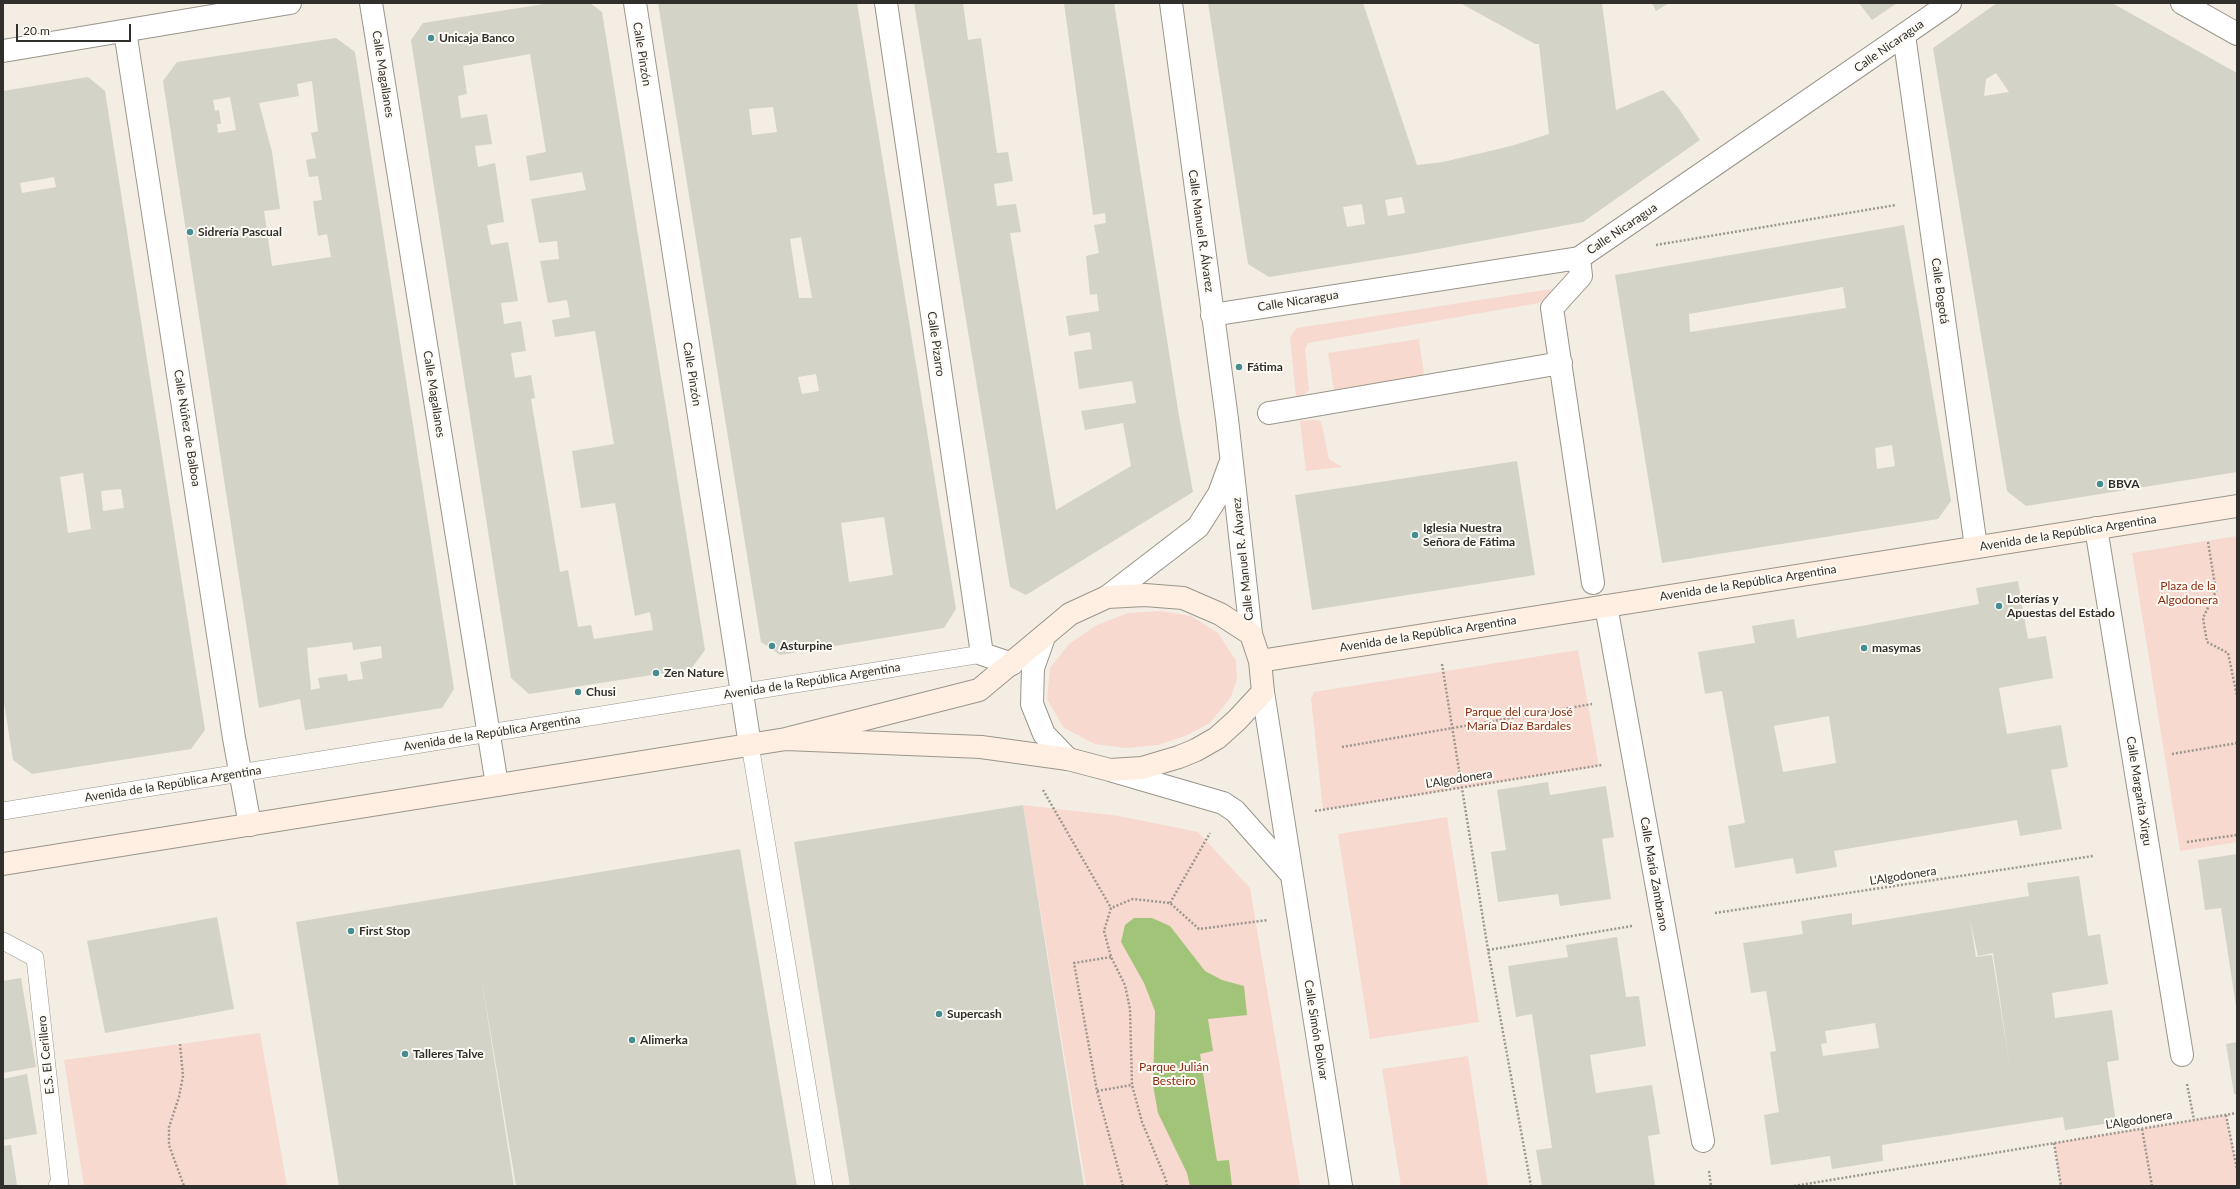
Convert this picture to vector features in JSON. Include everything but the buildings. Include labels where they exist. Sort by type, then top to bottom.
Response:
[{"type":"street","points":[[3,51],[290,3]]},
{"type":"street","name":"Calle Magallanes","points":[[371,3],[497,785]]},
{"type":"street","name":"Calle Pinzón","points":[[634,3],[750,745]]},
{"type":"street","name":"Calle Pizarro","points":[[886,3],[982,654]]},
{"type":"street","name":"Calle Manuel R. Álvarez","points":[[1171,3],[1232,459],[1251,634]]},
{"type":"street","name":"Calle Nicaragua","points":[[1212,315],[1579,258],[1950,3]]},
{"type":"street","points":[[2182,3],[2237,34]]},
{"type":"street","name":"Calle Núñez de Balboa","points":[[124,30],[240,774],[250,825]]},
{"type":"street","name":"Calle Bogotá","points":[[1904,35],[1976,547]]},
{"type":"street","points":[[1579,258],[1581,276],[1552,308],[1593,583]]},
{"type":"street","points":[[1269,412],[1561,363]]},
{"type":"street","name":"Calle Manuel R. Álvarez","points":[[1107,597],[1198,527],[1219,494],[1232,459]]},
{"type":"street","name":"Avenida de la República Argentina","points":[[1260,661],[2237,506]]},
{"type":"street","name":"Calle Margarita Xirgu","points":[[2096,528],[2182,1054]]},
{"type":"street","points":[[3,864],[786,739],[979,690],[1070,614],[1107,597],[1146,595],[1183,598],[1220,614],[1251,634],[1260,661],[1263,692],[1232,724],[1217,738],[1196,750],[1142,768],[1110,770]]},
{"type":"street","name":"Calle María Zambrano","points":[[1606,606],[1703,1141]]},
{"type":"street","points":[[1044,637],[1033,668],[1032,704],[1044,734],[1068,759]]},
{"type":"street","points":[[982,654],[1012,664]]},
{"type":"street","name":"Calle Simón Bolivar","points":[[1263,692],[1341,1186]]},
{"type":"street","points":[[786,739],[981,747],[1068,759],[1110,770],[1223,804],[1235,811],[1291,874]]},
{"type":"lane","name":"Avenida de la República Argentina","points":[[3,811],[982,654]]},
{"type":"lane","points":[[750,745],[824,1186]]},
{"type":"lane","name":"E.S. El Cerillero","points":[[3,940],[35,958],[60,1186],[57,1186]]},
{"type":"path","points":[[1651,246],[1928,200]]},
{"type":"path","points":[[2208,540],[2216,591],[2203,618],[2207,642],[2228,653],[2237,696]]},
{"type":"path","points":[[1441,658],[1488,950],[1531,1186]]},
{"type":"path","points":[[1342,747],[1597,703]]},
{"type":"path","points":[[2172,754],[2237,743]]},
{"type":"path","name":"L'Algodonera","points":[[1315,811],[1606,764]]},
{"type":"path","points":[[1043,790],[1111,908],[1104,931],[1111,957],[1126,985],[1130,1008],[1132,1085],[1142,1122],[1166,1180],[1167,1186]]},
{"type":"path","points":[[1170,903],[1210,832]]},
{"type":"path","points":[[2187,842],[2237,835]]},
{"type":"path","name":"L'Algodonera","points":[[1715,913],[2094,856]]},
{"type":"path","points":[[1111,908],[1133,899],[1170,903],[1199,929],[1269,920]]},
{"type":"path","points":[[1488,950],[1633,926]]},
{"type":"path","points":[[1111,957],[1074,962],[1097,1091],[1123,1186]]},
{"type":"path","points":[[180,1044],[183,1076],[179,1097],[169,1127],[169,1145],[184,1186]]},
{"type":"path","points":[[1097,1091],[1132,1085]]},
{"type":"path","name":"L'Algodonera","points":[[1794,1186],[2237,1113]]},
{"type":"path","points":[[2226,1115],[2237,1169]]},
{"type":"path","points":[[2142,1129],[2152,1186]]},
{"type":"path","points":[[2054,1143],[2061,1186]]},
{"type":"green space","points":[[1571,286],[1556,300],[1308,343],[1305,349],[1309,390],[1302,396],[1296,397],[1290,337],[1297,328]]},
{"type":"green space","points":[[1419,339],[1424,375],[1334,390],[1328,353]]},
{"type":"green space","points":[[1300,421],[1321,421],[1329,459],[1342,467],[1306,471]]},
{"type":"green space","name":"Plaza de la Algodonera","points":[[2237,536],[2237,842],[2180,851],[2132,553]]},
{"type":"green space","points":[[1160,611],[1191,616],[1218,633],[1236,661],[1237,679],[1231,697],[1210,723],[1185,736],[1158,745],[1126,748],[1095,744],[1064,728],[1047,699],[1050,668],[1069,644],[1097,625],[1128,613]]},
{"type":"green space","name":"Parque del cura José María Díaz Bardales","points":[[1578,650],[1599,766],[1323,810],[1311,699],[1314,692]]},
{"type":"green space","name":"Parque Julián Besteiro","points":[[1023,805],[1119,816],[1198,832],[1250,888],[1300,1186],[1086,1186]]},
{"type":"green space","points":[[1447,817],[1479,1022],[1370,1039],[1338,834]]},
{"type":"green space","points":[[260,1033],[287,1186],[84,1186],[64,1060]]},
{"type":"green space","points":[[1468,1056],[1488,1186],[1401,1186],[1382,1069]]},
{"type":"green space","points":[[2226,1115],[2237,1169],[2237,1186],[2061,1186],[2054,1143]]},
{"type":"shaded area","points":[[1134,918],[1152,918],[1170,926],[1205,971],[1222,980],[1244,986],[1247,1015],[1208,1019],[1213,1051],[1200,1054],[1217,1161],[1229,1160],[1232,1186],[1190,1186],[1187,1173],[1158,1113],[1153,1085],[1155,1011],[1144,983],[1121,942],[1125,925]]},
{"type":"place","name":"Unicaja Banco","points":[[431,38]]},
{"type":"place","name":"Sidrería Pascual","points":[[190,232]]},
{"type":"place","name":"Fátima","points":[[1239,367]]},
{"type":"place","name":"BBVA","points":[[2100,484]]},
{"type":"place","name":"Iglesia Nuestra Señora de Fátima","points":[[1415,535]]},
{"type":"place","name":"Loterías y Apuestas del Estado","points":[[1999,606]]},
{"type":"place","name":"Asturpine","points":[[772,646]]},
{"type":"place","name":"masymas","points":[[1864,648]]},
{"type":"place","name":"Zen Nature","points":[[656,673]]},
{"type":"place","name":"Chusi","points":[[578,692]]},
{"type":"place","name":"First Stop","points":[[351,931]]},
{"type":"place","name":"Supercash","points":[[939,1014]]},
{"type":"place","name":"Alimerka","points":[[632,1040]]},
{"type":"place","name":"Talleres Talve","points":[[405,1054]]}]
